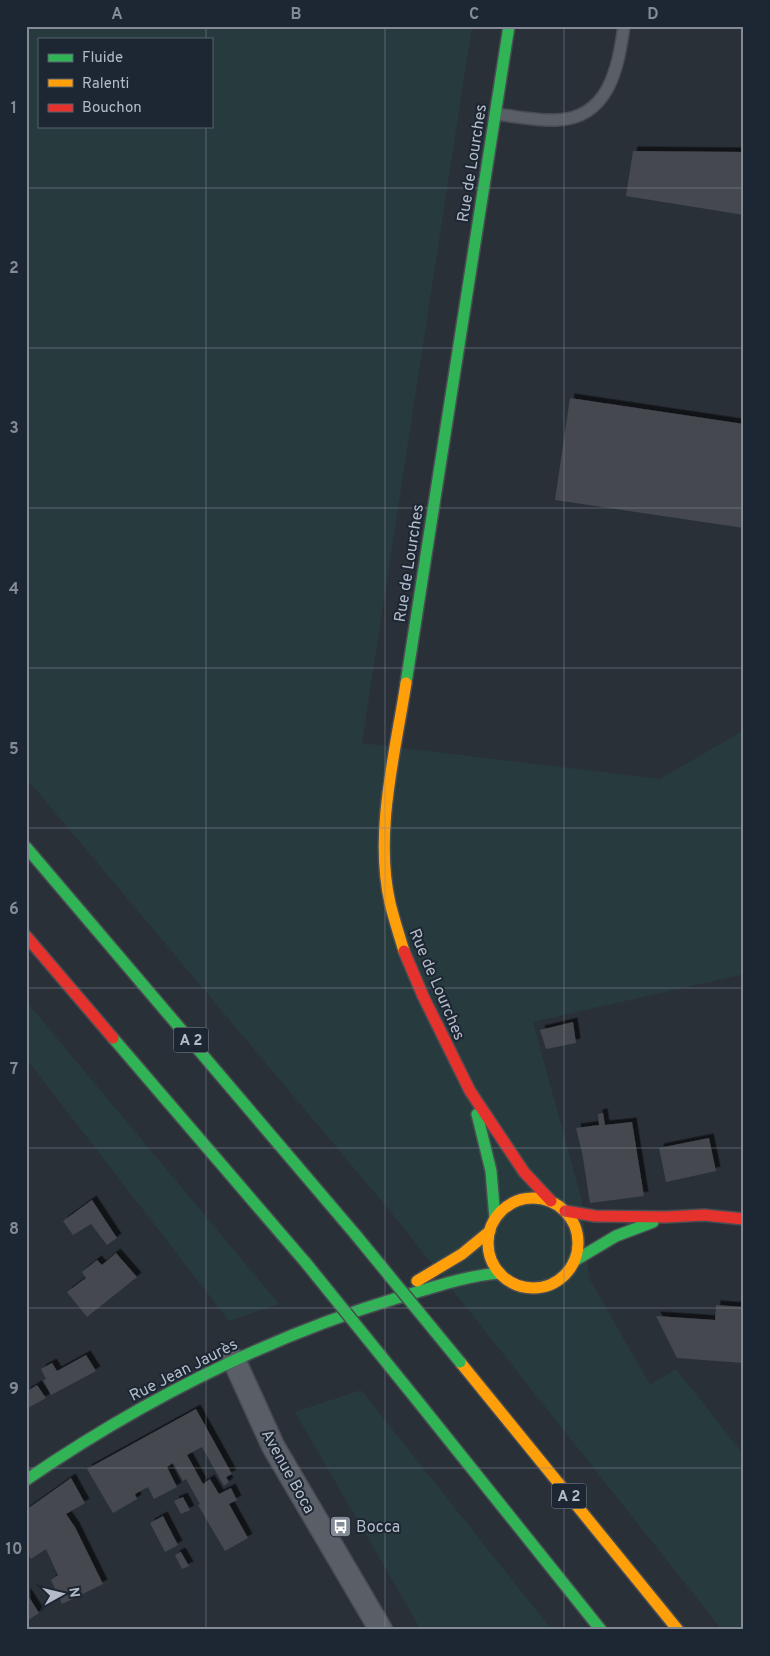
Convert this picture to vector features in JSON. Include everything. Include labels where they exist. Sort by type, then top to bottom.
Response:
[{"type":"main road","name":"Rue de Lourches","points":[[509,26],[386,810],[386,878],[398,934],[423,996],[470,1091],[524,1172],[551,1201]]},
{"type":"main road","name":"A 2","points":[[26,847],[355,1234],[678,1630]]},
{"type":"main road","points":[[26,936],[306,1263],[601,1630]]},
{"type":"main road","name":"Rue de Lourches","points":[[470,1091],[488,1158],[495,1219]]},
{"type":"main road","points":[[537,1198],[551,1201],[565,1211],[573,1222],[578,1234],[578,1248],[574,1261],[562,1278],[537,1288],[517,1285],[500,1273],[490,1256],[488,1244],[490,1231],[495,1219],[504,1208],[516,1201],[537,1198]]},
{"type":"main road","points":[[565,1211],[596,1216],[666,1217],[704,1215],[744,1218]]},
{"type":"main road","points":[[574,1261],[616,1236],[666,1217]]},
{"type":"main road","name":"Rue Jean Jaurès","points":[[365,1307],[437,1271],[490,1231]]},
{"type":"main road","name":"Rue Jean Jaurès","points":[[26,1480],[101,1431],[193,1380],[284,1338],[365,1307],[464,1279],[500,1273]]},
{"type":"street","name":"Avenue Boca","points":[[234,1360],[273,1446],[381,1630]]},
{"type":"lane","points":[[495,114],[555,121],[582,115],[594,107],[602,97],[614,74],[619,60],[624,26]]},
{"type":"green space","points":[[26,26],[472,26],[362,743],[660,779],[744,730],[744,974],[533,1022],[582,1201],[589,1278],[650,1385],[676,1369],[744,1455],[744,1630],[722,1630],[390,1211],[26,778]]},
{"type":"green space","points":[[26,1001],[279,1304],[229,1321],[28,1061],[26,1062]]},
{"type":"green space","points":[[361,1390],[552,1630],[421,1630],[295,1412]]},
{"type":"building","points":[[633,151],[744,152],[744,215],[626,196]]},
{"type":"building","points":[[570,398],[744,424],[744,528],[555,500]]},
{"type":"building","points":[[573,1022],[576,1043],[546,1049],[540,1030]]},
{"type":"building","points":[[603,1113],[605,1125],[632,1122],[644,1196],[590,1203],[576,1128],[599,1125],[598,1114]]},
{"type":"building","points":[[709,1138],[716,1171],[666,1182],[659,1148]]},
{"type":"building","points":[[92,1200],[117,1238],[107,1245],[91,1224],[73,1235],[63,1221]]},
{"type":"building","points":[[116,1253],[137,1277],[87,1317],[67,1292],[86,1278],[82,1272],[97,1260],[102,1265]]},
{"type":"building","points":[[716,1305],[744,1307],[744,1363],[677,1358],[656,1316],[715,1320]]},
{"type":"building","points":[[86,1355],[96,1371],[51,1395],[43,1380],[46,1379],[41,1369],[52,1363],[57,1371]]},
{"type":"building","points":[[37,1385],[46,1398],[26,1409],[26,1392]]},
{"type":"building","points":[[196,1409],[232,1474],[226,1477],[229,1482],[224,1486],[202,1447],[187,1455],[203,1484],[210,1479],[219,1494],[231,1488],[237,1500],[229,1504],[248,1538],[225,1551],[198,1505],[200,1504],[186,1479],[183,1481],[173,1463],[167,1467],[177,1487],[154,1499],[148,1487],[135,1494],[137,1499],[113,1513],[87,1469]]},
{"type":"building","points":[[71,1478],[85,1503],[66,1514],[75,1527],[103,1584],[62,1604],[51,1580],[58,1575],[46,1549],[31,1559],[26,1552],[26,1510]]},
{"type":"building","points":[[183,1497],[190,1510],[181,1514],[174,1501]]},
{"type":"building","points":[[163,1516],[178,1545],[165,1552],[150,1523]]},
{"type":"building","points":[[181,1552],[189,1566],[182,1569],[175,1555]]},
{"type":"building","points":[[26,1592],[39,1613],[27,1621],[26,1619]]},
{"type":"traffic: fast","points":[[406,683],[509,26]]},
{"type":"traffic: fast","points":[[26,847],[355,1234]]},
{"type":"traffic: fast","points":[[113,1038],[306,1263]]},
{"type":"traffic: fast","points":[[477,1114],[491,1171],[495,1219]]},
{"type":"traffic: fast","points":[[574,1261],[616,1236],[653,1222]]},
{"type":"traffic: fast","points":[[355,1234],[460,1362]]},
{"type":"traffic: fast","points":[[306,1263],[416,1399]]},
{"type":"traffic: fast","points":[[26,1480],[69,1451],[159,1399],[205,1375],[299,1332],[435,1286],[500,1273]]},
{"type":"traffic: fast","points":[[416,1399],[601,1630]]},
{"type":"traffic: slow","points":[[404,951],[390,903],[384,849],[388,793],[406,683]]},
{"type":"traffic: slow","points":[[533,1198],[550,1201],[565,1211],[575,1226],[578,1243],[575,1260],[565,1275],[550,1285],[533,1288],[516,1285],[501,1275],[491,1260],[488,1243],[491,1226],[501,1211],[516,1201],[533,1198]]},
{"type":"traffic: slow","points":[[417,1281],[462,1254],[490,1231]]},
{"type":"traffic: slow","points":[[460,1362],[678,1630]]},
{"type":"traffic: jam","points":[[26,936],[113,1038]]},
{"type":"traffic: jam","points":[[404,951],[423,996],[470,1091],[524,1172],[551,1201]]},
{"type":"traffic: jam","points":[[565,1211],[595,1216],[666,1217],[704,1215],[744,1219]]},
{"type":"place","name":"Bocca","points":[[340,1526]]}]
